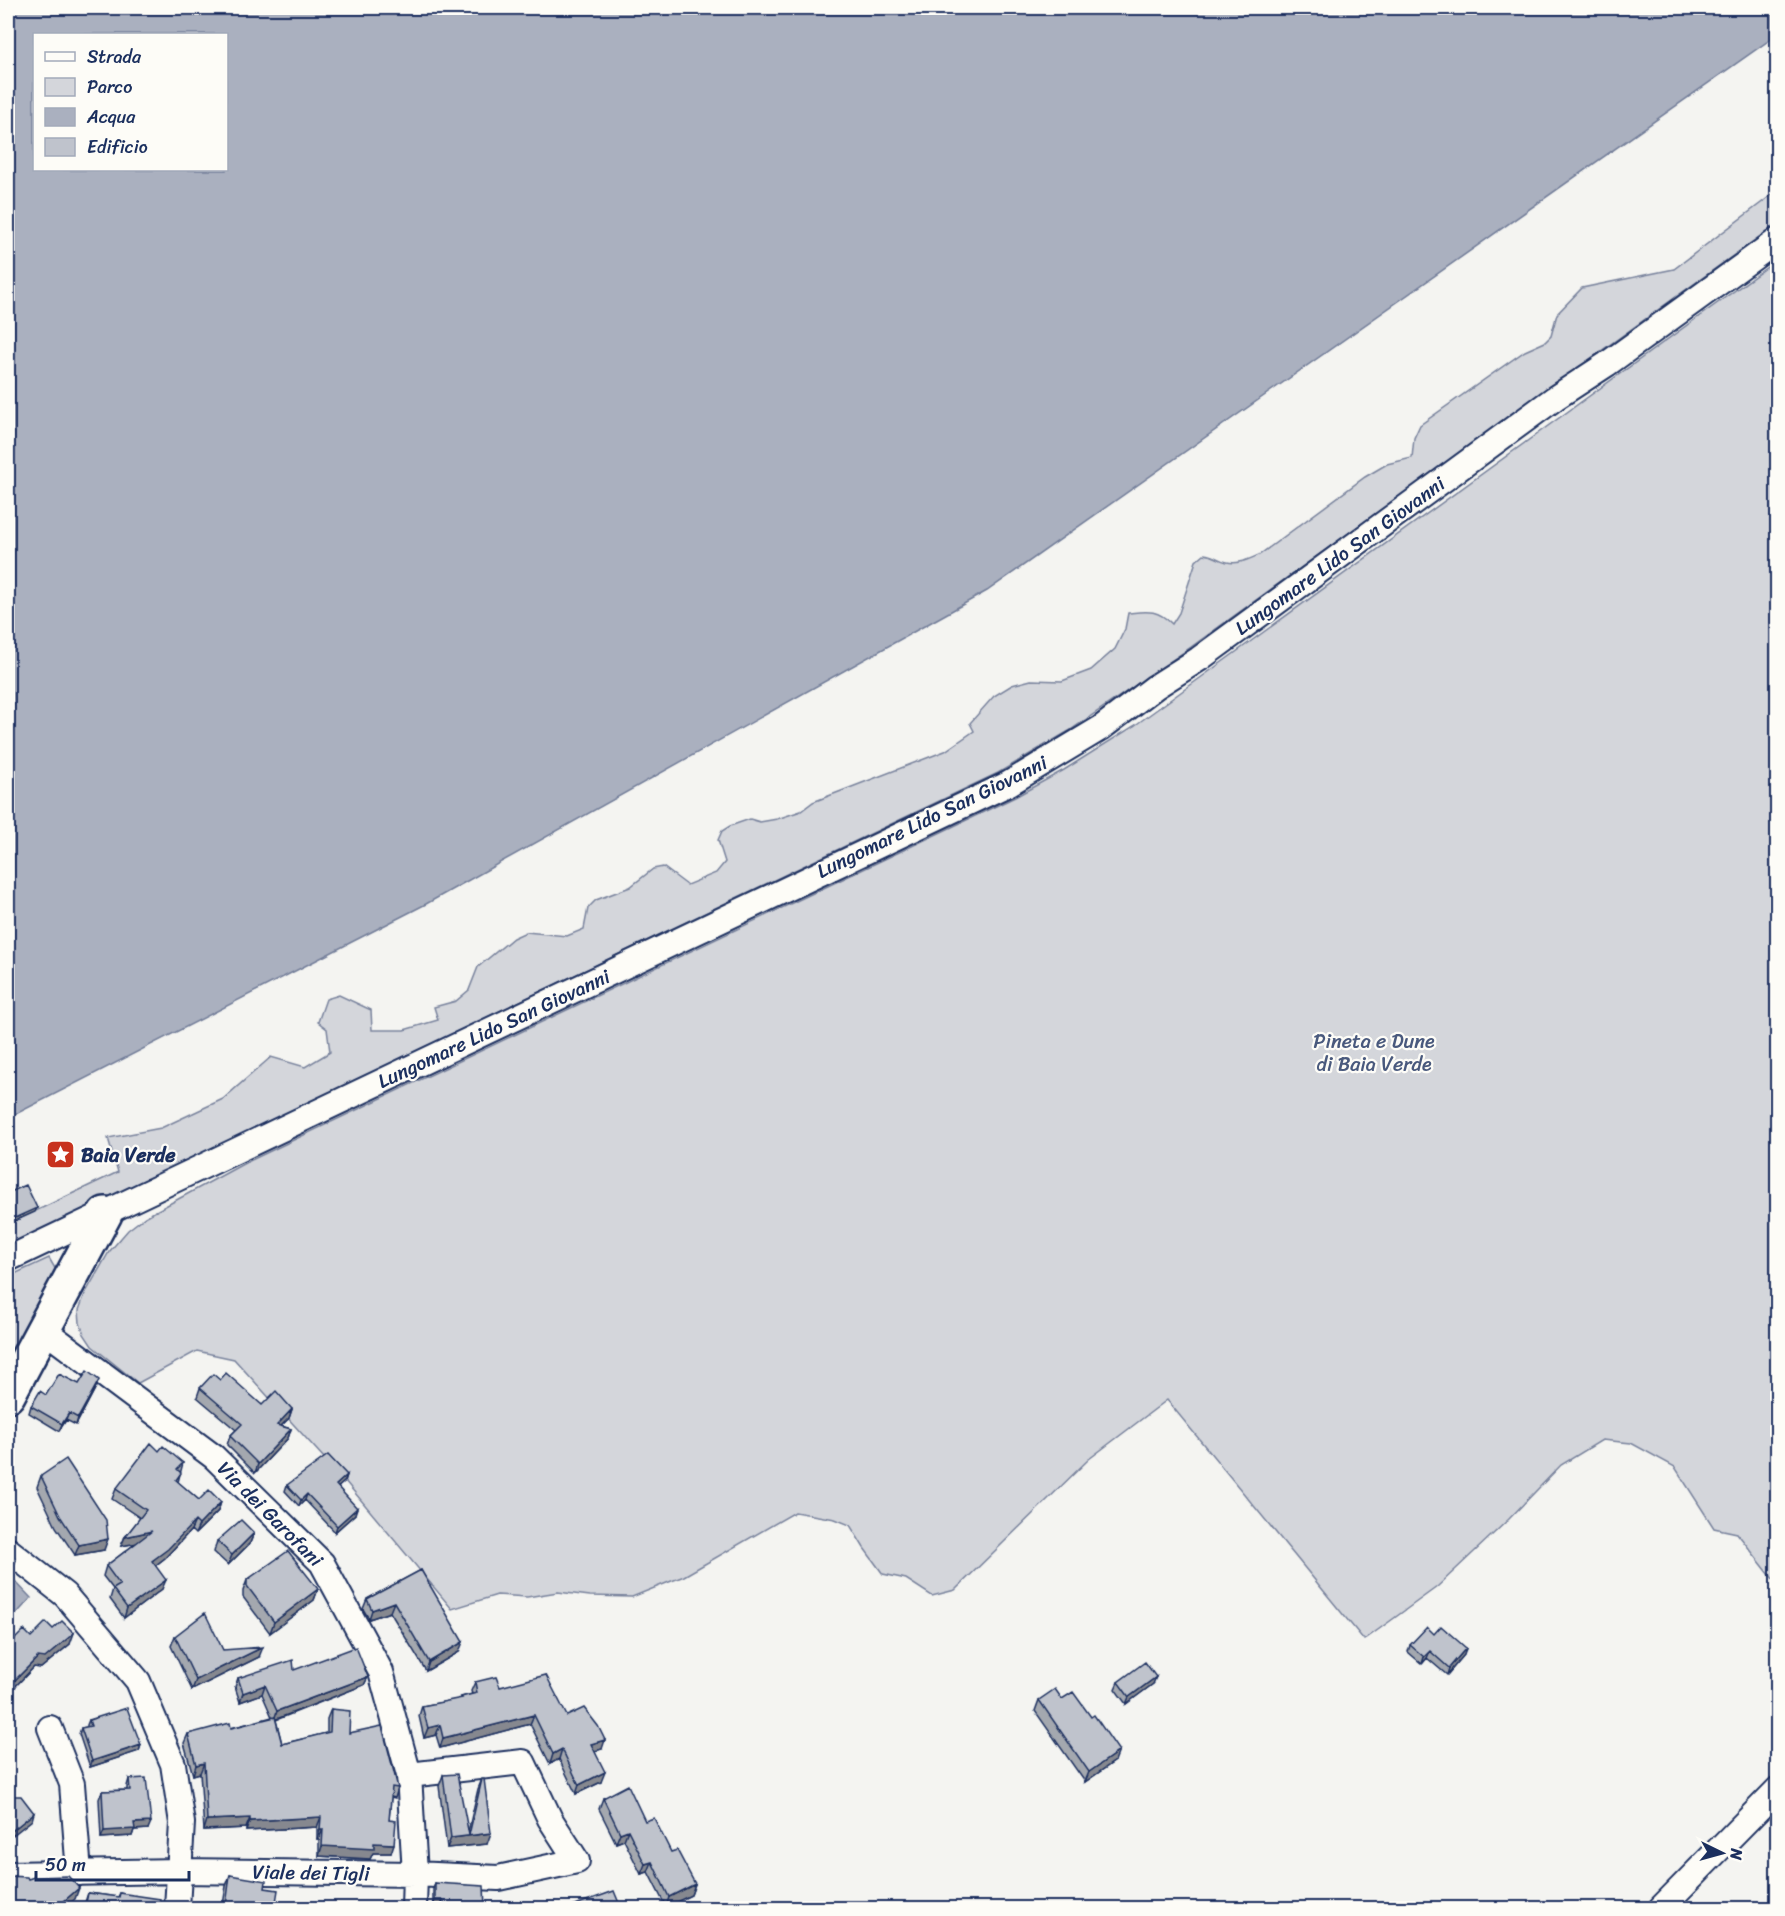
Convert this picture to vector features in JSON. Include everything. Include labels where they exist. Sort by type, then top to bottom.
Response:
[{"type":"street","name":"Lungomare Lido San Giovanni","points":[[8,1259],[561,998],[942,813],[1008,784],[1101,728],[1155,687],[1199,659],[1555,398],[1778,240]]},
{"type":"street","points":[[8,1395],[105,1214]]},
{"type":"street","name":"Via dei Garofani","points":[[44,1330],[214,1457],[322,1563],[381,1672],[409,1775],[415,1874],[414,1908]]},
{"type":"street","points":[[8,1550],[65,1595],[138,1681],[173,1764],[182,1823],[177,1908]]},
{"type":"street","points":[[50,1728],[72,1784],[79,1873]]},
{"type":"street","name":"Viale dei Tigli","points":[[8,1874],[179,1871],[415,1874],[498,1878],[578,1861],[550,1819],[523,1761],[409,1775]]},
{"type":"street","points":[[1661,1908],[1778,1789]]},
{"type":"green space","points":[[1777,191],[1777,224],[1191,647],[1069,731],[998,773],[8,1246],[8,1224],[118,1172],[108,1138],[161,1128],[223,1099],[271,1057],[305,1067],[330,1052],[327,1029],[318,1022],[326,999],[339,995],[371,1010],[372,1030],[404,1030],[438,1020],[434,1007],[456,1001],[469,990],[478,967],[513,938],[526,932],[567,936],[584,929],[588,908],[596,900],[630,887],[653,869],[663,867],[687,885],[716,873],[725,862],[718,840],[722,831],[750,819],[760,822],[801,811],[813,802],[945,751],[974,731],[970,723],[994,696],[1012,685],[1031,680],[1062,681],[1091,670],[1115,649],[1125,629],[1128,613],[1157,613],[1172,624],[1179,613],[1196,561],[1204,554],[1231,563],[1259,555],[1365,477],[1387,464],[1412,458],[1414,438],[1420,425],[1525,351],[1545,342],[1551,336],[1557,314],[1582,288],[1674,269]]},
{"type":"green space","name":"Pineta e Dune di Baia Verde","points":[[1777,260],[1777,1584],[1737,1533],[1714,1528],[1675,1467],[1631,1443],[1602,1440],[1561,1465],[1509,1519],[1437,1587],[1364,1640],[1167,1400],[1089,1459],[955,1590],[932,1596],[906,1579],[883,1574],[850,1525],[835,1519],[795,1512],[684,1576],[632,1597],[590,1596],[558,1592],[527,1597],[497,1595],[452,1609],[345,1481],[234,1359],[197,1351],[138,1383],[92,1346],[84,1334],[79,1310],[85,1294],[109,1252],[128,1230],[145,1217],[243,1164],[1015,797],[1064,770],[1134,726]]},
{"type":"green space","points":[[49,1258],[56,1270],[8,1362],[8,1277]]},
{"type":"water","points":[[8,8],[1777,8],[1778,34],[987,591],[426,904],[8,1118]]},
{"type":"water","points":[[14,1580],[31,1598],[8,1623],[8,1588]]},
{"type":"building","points":[[26,1185],[37,1208],[8,1221],[8,1193]]},
{"type":"building","points":[[87,1371],[99,1380],[78,1418],[69,1413],[62,1424],[31,1406],[40,1391],[46,1395],[59,1374],[79,1384]]},
{"type":"building","points":[[226,1373],[262,1405],[276,1391],[292,1409],[277,1425],[291,1429],[258,1464],[230,1436],[242,1424],[200,1388],[213,1374],[220,1380]]},
{"type":"building","points":[[151,1443],[159,1451],[163,1446],[183,1463],[177,1469],[181,1473],[176,1480],[199,1500],[209,1490],[221,1502],[199,1525],[195,1521],[168,1549],[152,1561],[166,1580],[127,1608],[113,1589],[120,1585],[106,1566],[152,1531],[125,1537],[146,1510],[116,1489]]},
{"type":"building","points":[[328,1455],[347,1475],[336,1485],[357,1508],[337,1526],[307,1494],[301,1500],[287,1485]]},
{"type":"building","points":[[66,1459],[106,1520],[108,1539],[79,1545],[60,1516],[41,1476]]},
{"type":"building","points":[[241,1520],[254,1533],[232,1555],[217,1541]]},
{"type":"building","points":[[288,1551],[318,1589],[274,1622],[247,1586],[247,1580]]},
{"type":"building","points":[[8,1554],[16,1560],[8,1570]]},
{"type":"building","points":[[421,1570],[463,1642],[429,1662],[394,1602],[372,1610],[367,1599]]},
{"type":"building","points":[[205,1613],[223,1650],[263,1647],[196,1680],[175,1636]]},
{"type":"building","points":[[62,1621],[74,1633],[45,1658],[38,1657],[12,1683],[8,1678],[8,1646],[24,1630],[31,1637],[46,1622],[53,1629]]},
{"type":"building","points":[[1441,1626],[1466,1648],[1449,1668],[1430,1651],[1424,1657],[1410,1645],[1427,1627],[1434,1634]]},
{"type":"building","points":[[356,1647],[368,1677],[277,1711],[265,1685],[243,1693],[238,1678],[293,1660],[294,1670]]},
{"type":"building","points":[[1145,1662],[1156,1677],[1129,1697],[1118,1682]]},
{"type":"building","points":[[546,1675],[567,1716],[584,1708],[598,1726],[605,1740],[591,1744],[605,1772],[579,1785],[562,1749],[553,1754],[534,1715],[443,1738],[440,1725],[428,1728],[422,1706],[477,1693],[475,1682],[496,1677],[500,1687]]},
{"type":"building","points":[[1055,1689],[1062,1699],[1073,1692],[1091,1717],[1094,1715],[1119,1751],[1089,1772],[1039,1700]]},
{"type":"building","points":[[127,1708],[141,1745],[92,1761],[81,1728],[91,1726],[89,1720]]},
{"type":"building","points":[[331,1709],[350,1711],[349,1733],[382,1726],[398,1788],[392,1787],[389,1820],[396,1821],[394,1844],[374,1843],[374,1849],[322,1846],[321,1817],[250,1821],[250,1818],[207,1820],[204,1763],[196,1765],[188,1734],[230,1723],[231,1728],[275,1717],[282,1744],[330,1732]]},
{"type":"building","points":[[457,1774],[469,1835],[482,1779],[484,1779],[491,1833],[451,1838],[443,1775]]},
{"type":"building","points":[[146,1778],[151,1822],[134,1823],[135,1829],[104,1831],[102,1791],[130,1790],[129,1779]]},
{"type":"building","points":[[628,1785],[645,1821],[654,1818],[671,1852],[677,1850],[695,1884],[669,1897],[652,1862],[645,1864],[628,1830],[620,1833],[603,1798]]},
{"type":"building","points":[[8,1796],[21,1796],[34,1813],[8,1834]]},
{"type":"building","points":[[230,1875],[266,1881],[265,1888],[278,1890],[275,1908],[202,1908],[203,1902],[226,1906]]},
{"type":"building","points":[[8,1876],[27,1877],[28,1879],[68,1876],[79,1888],[56,1908],[8,1908]]},
{"type":"building","points":[[435,1883],[484,1886],[485,1908],[443,1908],[443,1900],[435,1900]]},
{"type":"building","points":[[614,1891],[621,1908],[567,1908]]},
{"type":"building","points":[[88,1893],[119,1897],[120,1893],[160,1899],[159,1908],[85,1908]]},
{"type":"building","points":[[303,1905],[400,1908],[303,1908]]},
{"type":"place","name":"Baia Verde","points":[[60,1155]]}]
